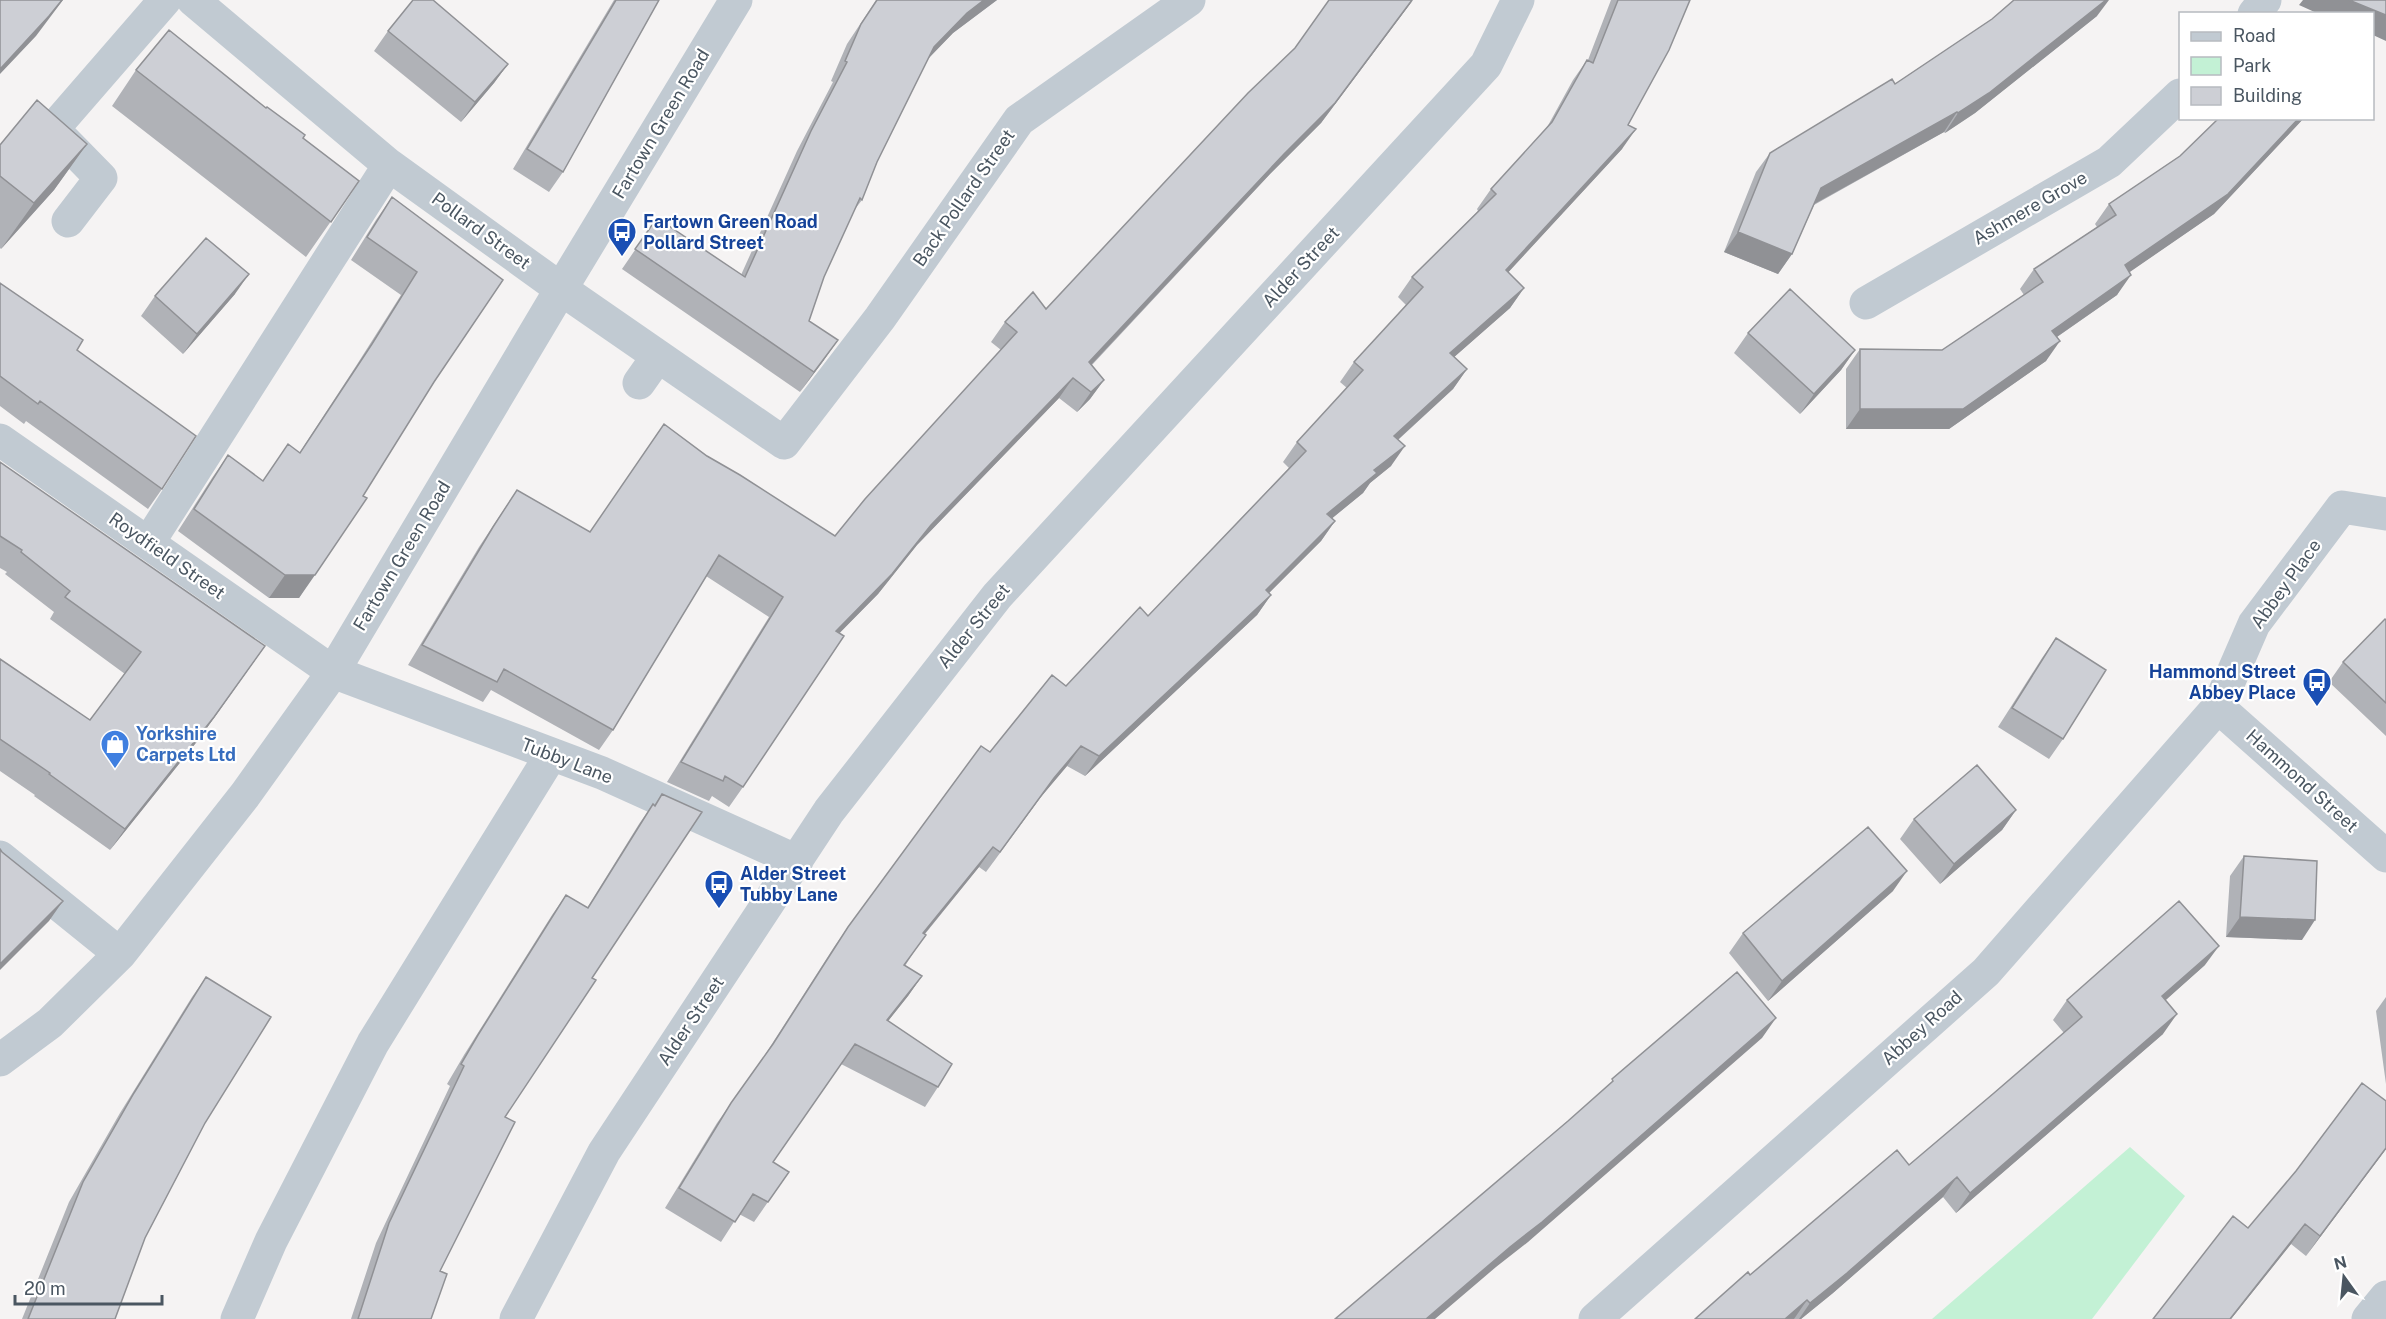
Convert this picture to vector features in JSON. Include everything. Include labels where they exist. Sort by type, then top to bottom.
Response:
[{"type":"street","points":[[68,221],[101,178],[53,129],[165,0]]},
{"type":"street","name":"Pollard Street","points":[[193,0],[389,165],[561,289],[784,443]]},
{"type":"street","name":"Fartown Green Road","points":[[0,1060],[50,1023],[120,954],[245,795],[333,672],[736,0]]},
{"type":"street","name":"Back Pollard Street","points":[[784,443],[880,318],[1019,120],[1189,0]]},
{"type":"street","name":"Alder Street","points":[[516,1319],[604,1152],[829,811],[997,596],[1486,64],[1518,0]]},
{"type":"street","points":[[2256,12],[2265,0]]},
{"type":"street","name":"Ashmere Grove","points":[[1866,303],[2109,162],[2179,97]]},
{"type":"street","points":[[148,542],[389,165]]},
{"type":"street","points":[[639,383],[658,356]]},
{"type":"street","name":"Roydfield Street","points":[[0,441],[333,672]]},
{"type":"street","name":"Abbey Place","points":[[2218,707],[2254,624],[2342,507],[2386,514]]},
{"type":"street","name":"Tubby Lane","points":[[333,672],[602,773],[797,861]]},
{"type":"street","name":"Hammond Street","points":[[2218,707],[2386,856]]},
{"type":"street","name":"Abbey Road","points":[[1595,1319],[1986,972],[2218,707]]},
{"type":"street","points":[[237,1319],[271,1241],[373,1043],[551,755]]},
{"type":"street","points":[[0,857],[120,954]]},
{"type":"street","points":[[2368,1319],[2386,1297]]},
{"type":"green space","points":[[2130,1147],[2185,1196],[2092,1319],[1932,1319]]},
{"type":"building","points":[[0,0],[62,0],[0,69]]},
{"type":"building","points":[[413,0],[433,0],[508,64],[475,102],[388,31]]},
{"type":"building","points":[[616,0],[659,0],[563,172],[527,149]]},
{"type":"building","points":[[877,0],[984,0],[967,13],[934,47],[877,162],[862,200],[860,198],[824,277],[809,321],[838,340],[814,372],[635,249],[657,218],[745,277],[811,131],[847,62],[845,61],[861,24]]},
{"type":"building","points":[[1329,0],[1412,0],[1335,103],[1284,154],[1089,362],[1104,380],[1091,392],[1073,378],[931,525],[892,574],[836,631],[844,636],[743,787],[725,776],[723,781],[681,762],[783,597],[719,555],[613,730],[504,669],[497,682],[422,645],[517,490],[590,532],[664,424],[707,456],[835,536],[865,499],[1017,332],[1005,322],[1033,292],[1046,309],[1248,93],[1295,48]]},
{"type":"building","points":[[1618,0],[1690,0],[1669,50],[1628,125],[1636,129],[1506,270],[1524,288],[1450,353],[1467,369],[1394,436],[1405,446],[1374,470],[1377,473],[1327,514],[1335,521],[1266,590],[1271,595],[1099,756],[1081,746],[1054,778],[1000,852],[993,847],[923,933],[926,935],[904,965],[922,976],[887,1020],[952,1064],[938,1087],[855,1044],[773,1162],[789,1172],[768,1202],[753,1194],[735,1222],[679,1188],[731,1103],[773,1044],[848,927],[981,746],[990,752],[1052,675],[1066,686],[1140,607],[1148,616],[1306,451],[1297,442],[1363,370],[1354,362],[1423,287],[1412,277],[1496,194],[1491,189],[1552,122],[1587,60],[1593,63]]},
{"type":"building","points":[[2014,0],[2106,0],[1989,93],[1958,113],[1821,188],[1792,254],[1738,232],[1770,153],[1892,79],[1895,84],[1992,19]]},
{"type":"building","points":[[2349,0],[2386,0],[2386,15]]},
{"type":"building","points":[[169,30],[266,108],[305,135],[303,138],[359,181],[331,222],[136,70]]},
{"type":"building","points":[[37,100],[87,144],[34,203],[0,176],[0,145]]},
{"type":"building","points":[[2217,120],[2297,120],[2228,194],[2125,265],[2131,275],[2052,331],[2060,341],[1963,409],[1860,409],[1860,349],[1942,350],[2043,282],[2034,269],[2116,215],[2109,204],[2180,156]]},
{"type":"building","points":[[392,197],[503,280],[434,382],[363,496],[367,498],[315,575],[285,575],[194,509],[228,455],[263,481],[288,444],[300,453],[372,344],[417,272],[367,237]]},
{"type":"building","points":[[206,238],[249,274],[197,334],[155,296]]},
{"type":"building","points":[[0,283],[83,340],[77,350],[196,436],[162,489],[40,401],[38,404],[0,376]]},
{"type":"building","points":[[1790,289],[1855,350],[1814,394],[1748,333]]},
{"type":"building","points":[[0,462],[265,646],[214,717],[125,829],[0,739],[0,659],[90,720],[141,652],[65,597],[70,591],[21,552],[22,550],[0,536]]},
{"type":"building","points":[[2386,620],[2386,703],[2343,662]]},
{"type":"building","points":[[2056,638],[2106,670],[2063,739],[2012,708]]},
{"type":"building","points":[[1977,765],[2016,810],[1954,864],[1914,819]]},
{"type":"building","points":[[662,794],[702,812],[592,978],[596,980],[505,1117],[515,1122],[440,1271],[447,1274],[431,1319],[358,1319],[389,1223],[464,1066],[461,1064],[566,895],[588,908],[653,804],[655,806]]},
{"type":"building","points":[[1868,827],[1907,871],[1782,981],[1743,933]]},
{"type":"building","points":[[0,849],[63,901],[0,964]]},
{"type":"building","points":[[2244,856],[2317,861],[2315,920],[2240,917]]},
{"type":"building","points":[[2179,901],[2219,946],[2162,996],[2177,1014],[1970,1193],[1957,1177],[1847,1273],[1810,1303],[1807,1300],[1785,1319],[1695,1319],[1748,1272],[1750,1275],[1897,1150],[1909,1165],[2082,1017],[2067,1000]]},
{"type":"building","points":[[1737,972],[1776,1018],[1542,1222],[1426,1319],[1335,1319],[1568,1121],[1613,1081],[1612,1079]]},
{"type":"building","points":[[206,977],[271,1017],[205,1123],[145,1238],[115,1319],[28,1319],[83,1182],[134,1093]]},
{"type":"building","points":[[2362,1083],[2386,1101],[2386,1148],[2320,1236],[2305,1224],[2230,1319],[2153,1319],[2233,1216],[2248,1228],[2296,1171]]},
{"type":"place","name":"Fartown Green Road Pollard Street","points":[[622,258]]},
{"type":"place","name":"Hammond Street Abbey Place","points":[[2317,708]]},
{"type":"place","name":"Yorkshire Carpets Ltd","points":[[115,770]]},
{"type":"place","name":"Alder Street Tubby Lane","points":[[719,910]]}]
